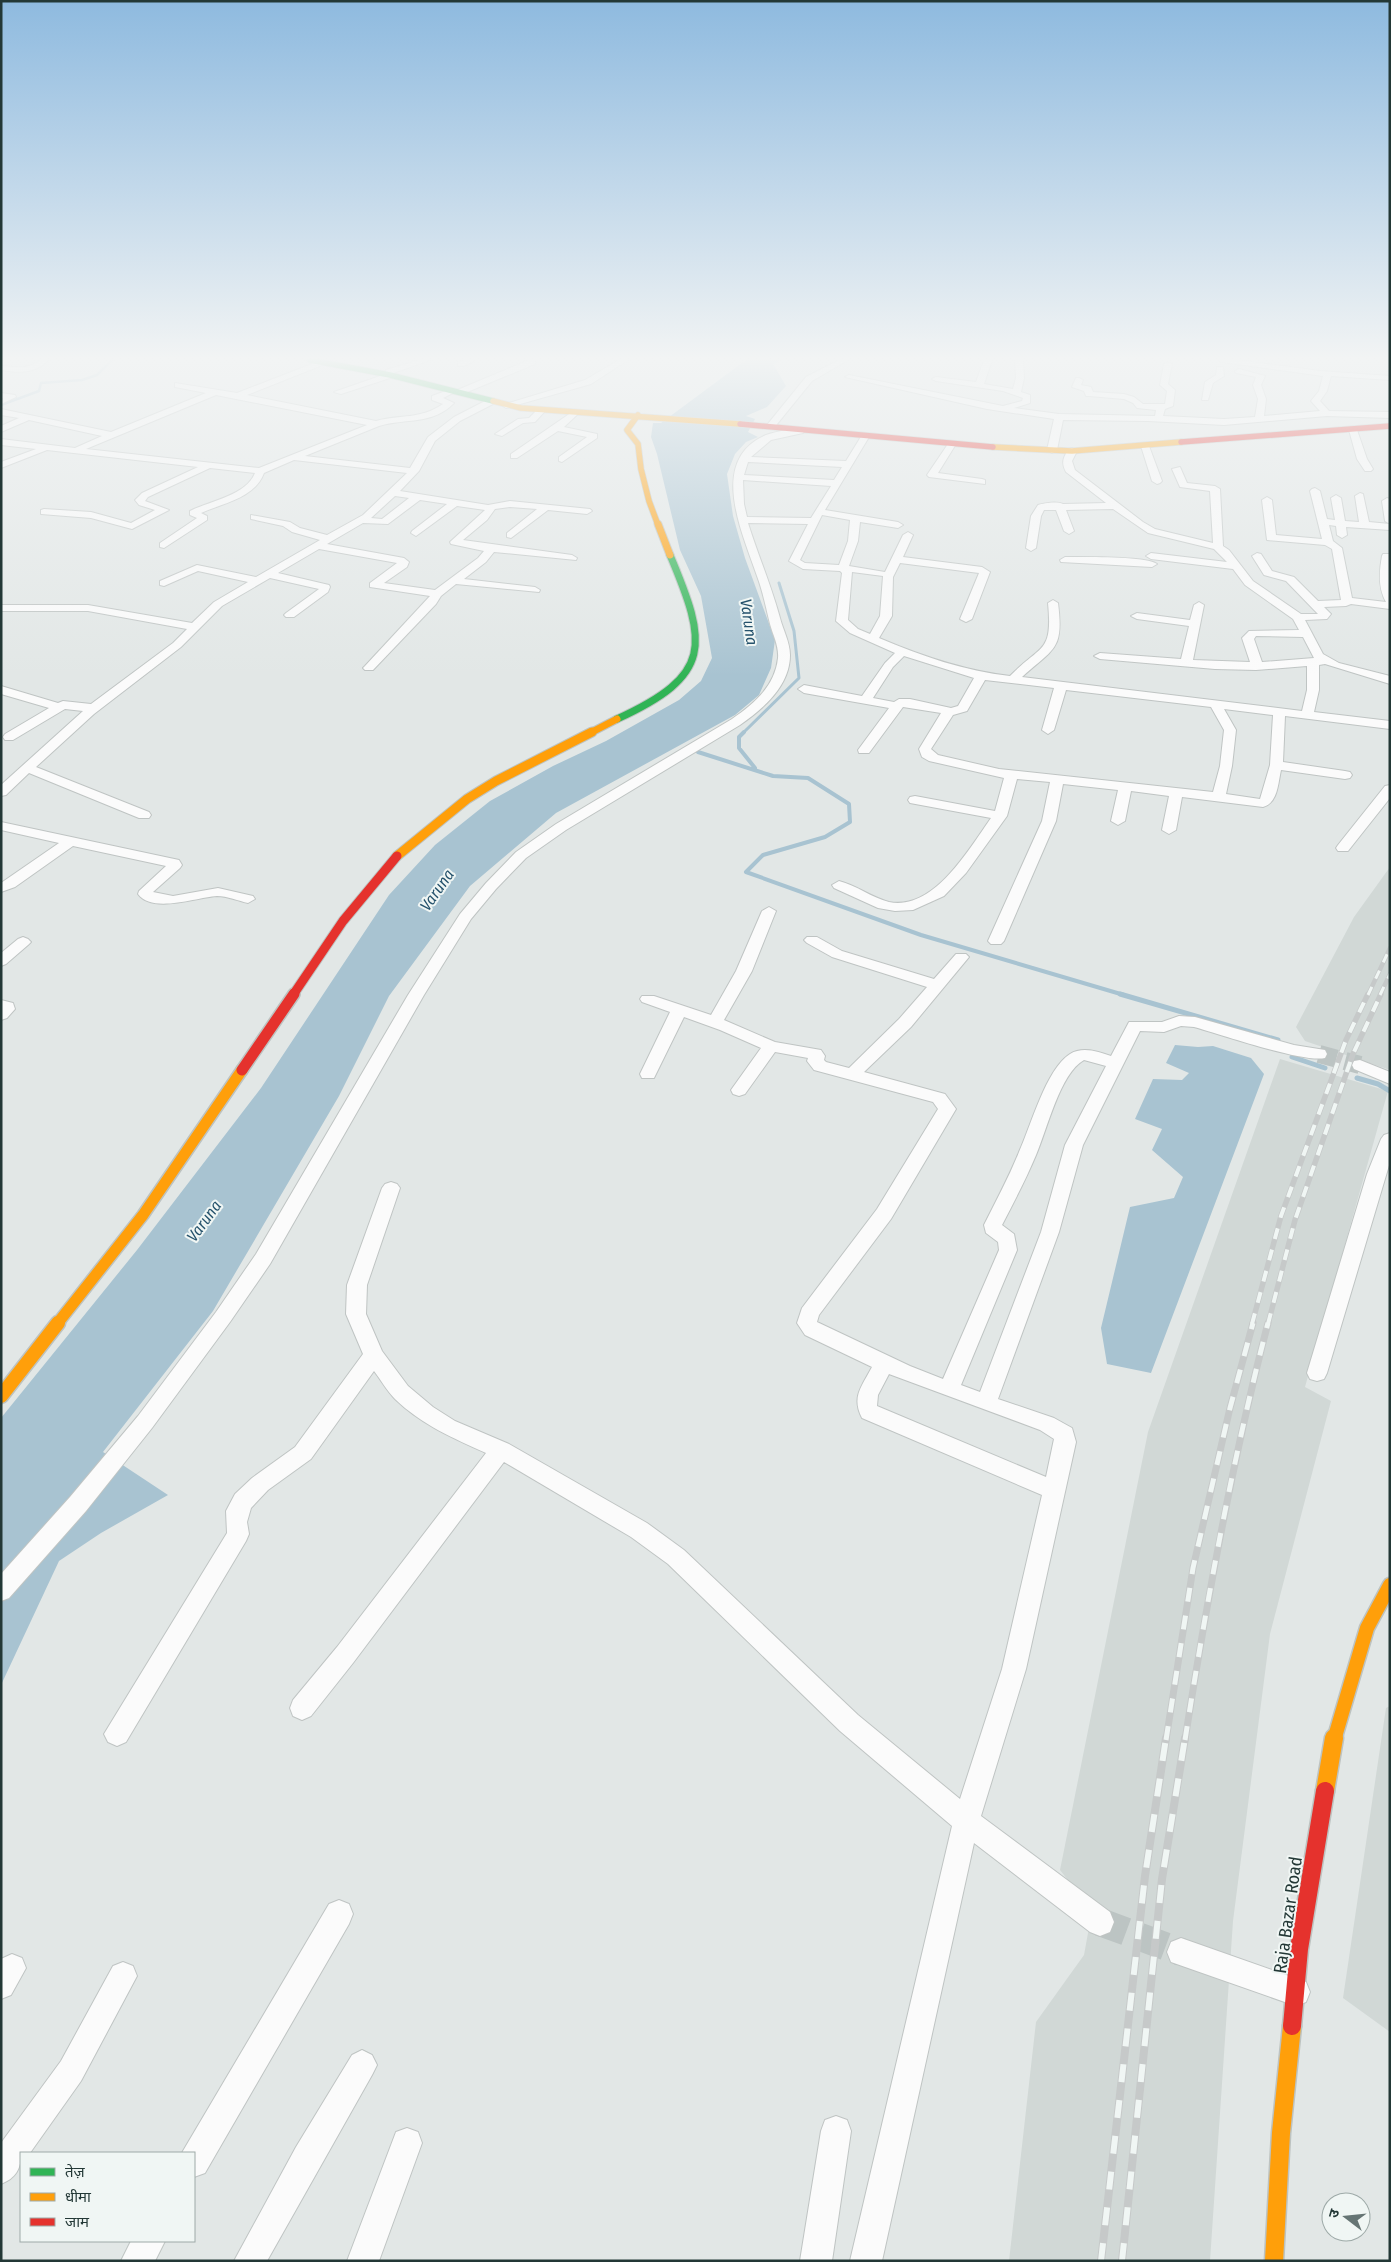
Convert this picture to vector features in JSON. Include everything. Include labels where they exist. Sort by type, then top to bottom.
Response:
[{"type":"main road","points":[[1,1396],[143,1215],[343,921],[399,854],[467,799],[496,781],[661,697],[688,672],[696,653],[696,635],[689,605],[656,525],[641,466]]},
{"type":"main road","name":"Raja Bazar Road","points":[[1274,2261],[1281,2133],[1296,1992],[1298,1949],[1334,1739],[1367,1628],[1390,1585]]},
{"type":"street","points":[[204,466],[260,471],[274,466]]},
{"type":"street","points":[[44,512],[91,515],[128,525],[135,525],[164,510],[142,503],[140,500],[145,495],[208,466]]},
{"type":"street","points":[[363,466],[414,471]]},
{"type":"street","points":[[1,792],[94,708],[177,645],[218,604],[362,520],[395,493],[417,466]]},
{"type":"street","points":[[1,1591],[115,1459],[223,1317],[263,1258],[416,995],[465,918],[491,886],[521,855],[561,827],[736,722],[758,706],[774,689],[784,656],[763,579],[742,520],[737,493],[738,477],[742,466]]},
{"type":"street","points":[[846,466],[816,516],[794,561],[803,566],[843,568],[881,573]]},
{"type":"street","points":[[938,466],[932,475],[982,482]]},
{"type":"street","points":[[1067,466],[1071,472],[1139,524],[1151,551]]},
{"type":"street","points":[[1152,466],[1157,481]]},
{"type":"street","points":[[1366,466],[1368,469]]},
{"type":"street","points":[[1177,469],[1183,485],[1215,489],[1218,547]]},
{"type":"street","points":[[164,545],[204,518],[193,513],[239,494],[256,480],[260,471]]},
{"type":"street","points":[[738,477],[836,483]]},
{"type":"street","points":[[1315,491],[1323,522],[1332,544],[1346,600]]},
{"type":"street","points":[[395,493],[490,507],[503,504],[587,511]]},
{"type":"street","points":[[362,520],[384,522],[417,496]]},
{"type":"street","points":[[1360,496],[1365,526]]},
{"type":"street","points":[[1267,500],[1271,538],[1332,544],[1343,542],[1336,498]]},
{"type":"street","points":[[1387,501],[1390,521]]},
{"type":"street","points":[[416,533],[456,502]]},
{"type":"street","points":[[1031,548],[1036,516],[1041,507],[1059,505],[1115,506]]},
{"type":"street","points":[[1059,505],[1069,531]]},
{"type":"street","points":[[490,507],[491,509],[484,518],[455,542],[572,558]]},
{"type":"street","points":[[511,535],[546,507]]},
{"type":"street","points":[[742,520],[816,516],[855,518],[898,525]]},
{"type":"street","points":[[254,517],[286,524],[296,530],[329,539]]},
{"type":"street","points":[[843,568],[853,541],[855,518]]},
{"type":"street","points":[[1323,522],[1390,527]]},
{"type":"street","points":[[873,639],[886,616],[888,577],[908,535]]},
{"type":"street","points":[[318,546],[400,560],[404,562],[403,566],[374,585],[437,594]]},
{"type":"street","points":[[1065,560],[1131,562],[1151,551],[1218,547],[1225,552],[1249,583],[1298,617],[1307,634],[1319,662],[1307,716]]},
{"type":"street","points":[[369,668],[432,602],[437,594],[482,560],[489,551],[489,548]]},
{"type":"street","points":[[1151,551],[1235,566]]},
{"type":"street","points":[[1257,556],[1268,573],[1290,578],[1325,616],[1298,617]]},
{"type":"street","points":[[1388,556],[1384,573],[1386,590],[1390,600]]},
{"type":"street","points":[[897,559],[982,570],[985,572],[966,619]]},
{"type":"street","points":[[164,583],[197,568],[258,581]]},
{"type":"street","points":[[843,568],[847,573],[842,621],[854,631],[902,652],[981,676],[1390,725]]},
{"type":"street","points":[[268,574],[325,587],[324,590],[290,615]]},
{"type":"street","points":[[454,581],[535,590]]},
{"type":"street","points":[[1315,604],[1346,603],[1346,600]]},
{"type":"street","points":[[1346,600],[1390,606]]},
{"type":"street","points":[[1013,680],[1026,666],[1049,647],[1054,639],[1056,630],[1053,603]]},
{"type":"street","points":[[1186,664],[1199,605]]},
{"type":"street","points":[[1,608],[88,608],[195,627]]},
{"type":"street","points":[[1,618],[16,609]]},
{"type":"street","points":[[1137,616],[1195,624]]},
{"type":"street","points":[[1257,666],[1248,638],[1253,633],[1307,634]]},
{"type":"street","points":[[866,700],[889,665],[902,652]]},
{"type":"street","points":[[1100,656],[1186,664],[1257,666],[1319,662],[1390,680]]},
{"type":"street","points":[[864,750],[896,706],[902,702],[950,711],[963,708],[981,676]]},
{"type":"street","points":[[1048,730],[1061,685]]},
{"type":"street","points":[[804,689],[896,706]]},
{"type":"street","points":[[1,690],[60,706]]},
{"type":"street","points":[[9,737],[60,706],[67,704],[94,708]]},
{"type":"street","points":[[1216,705],[1230,730],[1226,766],[1219,797]]},
{"type":"street","points":[[950,711],[925,749],[927,754],[934,758],[1012,774],[1263,803],[1267,800],[1276,765],[1279,713]]},
{"type":"street","points":[[1276,765],[1345,775]]},
{"type":"street","points":[[27,768],[144,815]]},
{"type":"street","points":[[839,885],[883,905],[908,907],[939,893],[961,870],[1000,816],[1012,774]]},
{"type":"street","points":[[996,940],[1049,821],[1057,779]]},
{"type":"street","points":[[1118,821],[1125,787]]},
{"type":"street","points":[[1343,848],[1390,789]]},
{"type":"street","points":[[1169,830],[1176,793]]},
{"type":"street","points":[[915,800],[1000,816]]},
{"type":"street","points":[[1,826],[174,863],[175,865],[146,891],[145,894],[148,896],[172,900],[218,892],[248,899]]},
{"type":"street","points":[[1,888],[10,884],[70,841]]},
{"type":"street","points":[[714,1022],[744,971],[769,911]]},
{"type":"street","points":[[812,940],[837,954],[937,985]]},
{"type":"street","points":[[1,961],[23,942]]},
{"type":"street","points":[[852,1074],[905,1023],[961,957]]},
{"type":"street","points":[[648,999],[714,1022],[771,1046],[815,1054],[816,1063],[820,1066],[938,1098],[947,1108],[884,1214],[809,1313],[807,1323],[812,1330],[884,1364],[1047,1424],[1064,1434],[1065,1442],[1014,1669],[966,1821],[866,2261]]},
{"type":"street","points":[[1,1005],[7,1006],[8,1009],[1,1015]]},
{"type":"street","points":[[648,1074],[679,1010]]},
{"type":"street","points":[[986,1403],[1050,1232],[1074,1145],[1133,1026],[1164,1027],[1184,1021],[1293,1050],[1319,1054]]},
{"type":"street","points":[[739,1090],[771,1046]]},
{"type":"street","points":[[949,1389],[1008,1250],[1007,1239],[993,1228],[993,1225],[1028,1154],[1053,1091],[1064,1070],[1075,1057],[1083,1055],[1092,1056],[1115,1063]]},
{"type":"street","points":[[1360,1065],[1390,1079]]},
{"type":"street","points":[[1317,1373],[1376,1174],[1390,1139]]},
{"type":"street","points":[[391,1188],[357,1285],[356,1314],[374,1355],[401,1392],[426,1413],[448,1427],[501,1450],[639,1530],[676,1557],[849,1723],[966,1821],[1100,1922]]},
{"type":"street","points":[[117,1734],[238,1534],[237,1511],[260,1484],[303,1453],[374,1355]]},
{"type":"street","points":[[884,1364],[868,1395],[866,1404],[869,1412],[1054,1490]]},
{"type":"street","points":[[302,1708],[501,1450]]},
{"type":"street","points":[[195,2160],[339,1914]]},
{"type":"street","points":[[1182,1952],[1296,1992]]},
{"type":"street","points":[[1,2169],[72,2071],[124,1976]]},
{"type":"street","points":[[250,2261],[306,2158],[362,2065]]},
{"type":"street","points":[[816,2261],[836,2131]]},
{"type":"street","points":[[363,2261],[407,2144]]},
{"type":"street","points":[[137,2261],[147,2242]]},
{"type":"shaded area","points":[[1390,867],[1390,1070],[1305,1041],[1296,1027],[1354,917]]},
{"type":"shaded area","points":[[1280,1059],[1388,1091],[1305,1387],[1331,1401],[1270,1634],[1233,1921],[1210,2261],[1009,2261],[1036,2022],[1084,1955],[1092,1911],[1060,1870],[1148,1432]]},
{"type":"shaded area","points":[[1390,1706],[1390,2032],[1343,1998],[1386,1708]]},
{"type":"water","name":"Varuna","points":[[660,466],[730,466],[727,474],[733,516],[745,558],[775,640],[771,668],[759,695],[735,715],[556,813],[470,886],[389,996],[339,1096],[213,1311],[103,1452],[168,1495],[101,1533],[59,1561],[1,1685],[1,1418],[137,1250],[261,1088],[389,895],[435,845],[490,801],[553,766],[606,741],[679,700],[701,681],[712,658],[701,596],[680,550]]},
{"type":"water","points":[[1175,1045],[1213,1046],[1251,1058],[1264,1074],[1151,1373],[1107,1364],[1101,1328],[1130,1207],[1174,1198],[1183,1177],[1152,1150],[1162,1129],[1135,1119],[1153,1079],[1182,1080],[1189,1073],[1166,1063]]},
{"type":"waterway","points":[[743,733],[799,678],[794,631],[779,583]]},
{"type":"waterway","points":[[743,733],[739,737],[739,748],[755,768]]},
{"type":"waterway","points":[[698,752],[773,776],[808,778],[849,804],[850,822],[825,837],[763,855],[746,872],[921,935],[1124,995]]},
{"type":"waterway","points":[[1120,994],[1278,1040]]},
{"type":"waterway","points":[[1292,1057],[1325,1068]]},
{"type":"waterway","points":[[1357,1078],[1378,1084],[1390,1091]]},
{"type":"tunnel","points":[[1319,1054],[1360,1065]]},
{"type":"tunnel","points":[[1100,1922],[1181,1952]]},
{"type":"railway","points":[[1368,995],[1390,948]]},
{"type":"railway","points":[[1380,995],[1390,974]]},
{"type":"railway","points":[[1252,1324],[1281,1216],[1346,1040],[1368,994]]},
{"type":"railway","points":[[1268,1324],[1295,1220],[1353,1054],[1381,994]]},
{"type":"railway","points":[[1166,1740],[1193,1568],[1230,1408],[1253,1323]]},
{"type":"railway","points":[[1185,1740],[1221,1530],[1268,1323]]},
{"type":"railway","points":[[1101,2261],[1145,1876],[1166,1738]]},
{"type":"railway","points":[[1122,2261],[1162,1879],[1185,1738]]},
{"type":"traffic: fast","points":[[617,719],[662,696],[680,681],[690,666],[695,649],[692,612],[670,555]]},
{"type":"traffic: slow","points":[[641,466],[649,501],[670,555]]},
{"type":"traffic: slow","points":[[397,856],[467,799],[496,781],[617,719]]},
{"type":"traffic: slow","points":[[1,1396],[143,1215],[242,1070]]},
{"type":"traffic: slow","points":[[1325,1791],[1334,1739],[1367,1628],[1390,1585]]},
{"type":"traffic: slow","points":[[1274,2261],[1281,2133],[1292,2026]]},
{"type":"traffic: jam","points":[[242,1070],[343,921],[397,856]]},
{"type":"traffic: jam","points":[[1292,2026],[1299,1949],[1325,1791]]}]
